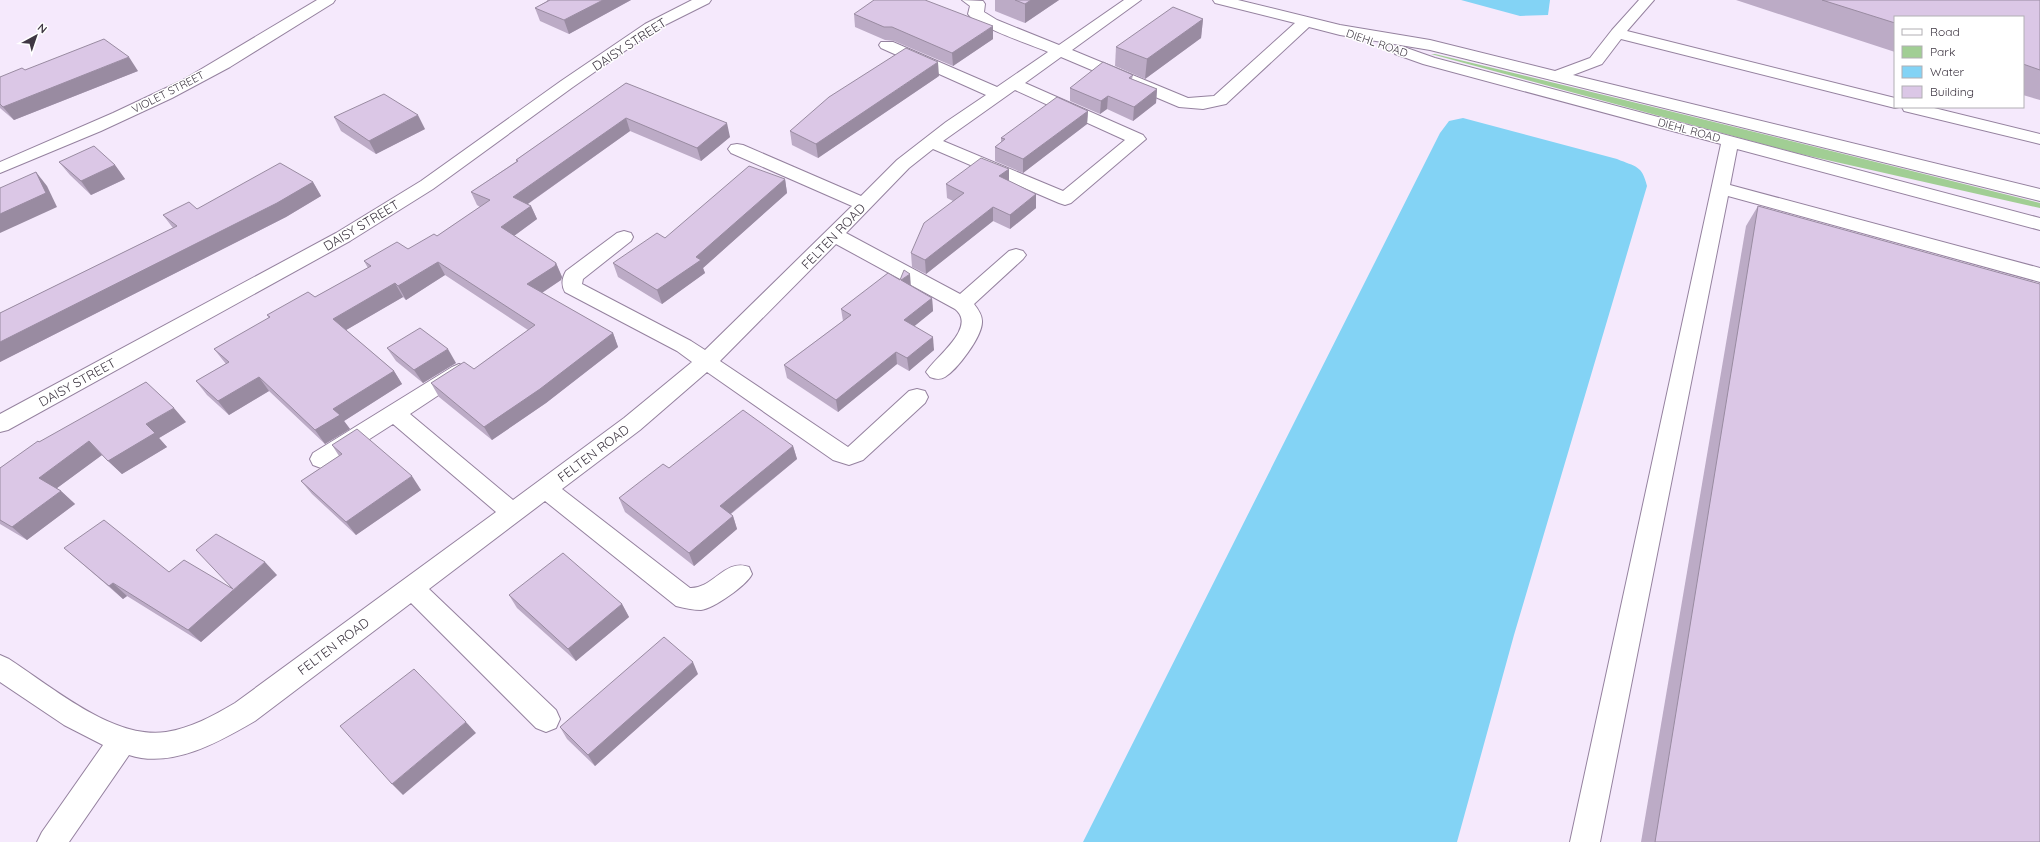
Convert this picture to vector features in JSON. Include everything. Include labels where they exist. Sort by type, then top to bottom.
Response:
[{"type":"street","name":"VIOLET STREET","points":[[0,168],[137,109],[189,83],[328,0]]},
{"type":"street","name":"DAISY STREET","points":[[0,424],[342,237],[427,185],[567,84],[650,27],[704,0]]},
{"type":"street","points":[[970,0],[978,4],[976,14],[992,23],[1185,103],[1198,105],[1210,104],[1220,100],[1306,22]]},
{"type":"street","name":"FELTEN ROAD","points":[[0,666],[95,729],[122,740],[150,746],[179,743],[216,729],[245,712],[632,424],[707,361],[834,236],[904,164],[931,142],[1005,89],[1134,0]]},
{"type":"street","points":[[1556,76],[1596,61],[1616,33],[1647,0]]},
{"type":"street","points":[[1228,1],[1340,30]]},
{"type":"street","name":"DIEHL ROAD","points":[[1340,30],[1430,45],[2040,195]]},
{"type":"street","name":"DIEHL ROAD","points":[[1340,30],[1429,61],[2040,224]]},
{"type":"street","points":[[1616,33],[1894,103]]},
{"type":"street","points":[[887,45],[1137,139],[1065,199],[931,142]]},
{"type":"street","points":[[1596,61],[1630,94]]},
{"type":"street","points":[[1914,108],[2040,139]]},
{"type":"street","points":[[1585,842],[1719,188],[1730,141]]},
{"type":"street","points":[[737,149],[864,204]]},
{"type":"street","points":[[1719,188],[2040,275]]},
{"type":"street","points":[[834,236],[962,304],[971,313],[973,325],[966,340],[937,372]]},
{"type":"street","points":[[624,237],[573,276],[572,287],[684,346],[805,431],[841,454],[849,456],[855,454],[917,397]]},
{"type":"street","points":[[962,304],[1016,255]]},
{"type":"street","points":[[321,459],[468,367]]},
{"type":"street","points":[[394,413],[513,513]]},
{"type":"street","points":[[546,489],[685,598],[702,599],[740,574]]},
{"type":"street","points":[[411,587],[546,719]]},
{"type":"street","points":[[52,842],[122,740]]},
{"type":"green space","points":[[1431,54],[1662,109],[2040,203],[2040,208],[1796,153]]},
{"type":"water","points":[[1461,0],[1550,0],[1548,15],[1520,16]]},
{"type":"water","points":[[1463,118],[1617,159],[1640,170],[1647,186],[1514,635],[1457,842],[1083,842],[1440,133],[1449,121]]},
{"type":"building","points":[[550,0],[603,0],[564,20],[535,8]]},
{"type":"building","points":[[874,0],[925,0],[993,26],[952,53],[892,27],[884,27],[854,14]]},
{"type":"building","points":[[1015,0],[1031,0],[1025,4]]},
{"type":"building","points":[[1822,0],[2040,0],[2040,70],[2024,64],[2024,16],[1894,16],[1894,23]]},
{"type":"building","points":[[1173,7],[1203,19],[1147,59],[1116,47]]},
{"type":"building","points":[[104,39],[129,57],[3,107],[0,104],[0,77],[22,68],[25,70]]},
{"type":"building","points":[[906,48],[938,62],[816,144],[790,131],[829,97]]},
{"type":"building","points":[[1103,62],[1133,75],[1129,78],[1157,89],[1134,107],[1108,96],[1101,101],[1070,88]]},
{"type":"building","points":[[626,83],[727,123],[697,148],[626,118],[513,197],[531,206],[501,227],[556,263],[555,266],[527,284],[613,333],[540,389],[484,427],[431,383],[464,362],[474,369],[535,325],[438,262],[398,286],[395,283],[333,319],[394,371],[333,409],[340,415],[315,430],[259,377],[218,401],[196,381],[229,362],[214,349],[270,317],[267,315],[308,292],[315,297],[371,266],[364,261],[397,242],[408,249],[434,234],[437,236],[490,200],[471,192],[518,161],[516,160]]},
{"type":"building","points":[[384,94],[418,115],[369,141],[334,117]]},
{"type":"building","points":[[1057,97],[1088,111],[1023,159],[995,147],[1005,139],[1001,138]]},
{"type":"building","points":[[94,146],[115,165],[81,181],[59,162]]},
{"type":"building","points":[[981,158],[1009,169],[999,176],[1036,194],[1010,215],[993,207],[925,260],[911,253],[924,223],[964,193],[946,184]]},
{"type":"building","points":[[280,163],[313,182],[277,203],[0,342],[0,313],[177,226],[163,215],[189,202],[197,209]]},
{"type":"building","points":[[749,166],[785,179],[696,257],[701,260],[657,290],[613,263],[657,233],[665,238]]},
{"type":"building","points":[[36,172],[46,193],[0,214],[0,188]]},
{"type":"building","points":[[1758,206],[2040,284],[2040,842],[1655,842]]},
{"type":"building","points":[[904,270],[910,274],[901,280],[932,298],[904,320],[933,337],[907,358],[896,352],[836,400],[784,365],[851,315],[841,309],[888,273],[900,280]]},
{"type":"building","points":[[420,328],[448,349],[414,370],[387,348]]},
{"type":"building","points":[[146,382],[174,408],[146,424],[155,433],[108,461],[89,441],[39,478],[61,491],[12,527],[0,520],[0,468],[38,441],[39,442]]},
{"type":"building","points":[[743,410],[793,446],[720,506],[733,516],[689,553],[619,498],[663,464],[669,468]]},
{"type":"building","points":[[357,429],[412,476],[346,522],[301,481],[342,454],[332,445]]},
{"type":"building","points":[[104,520],[169,572],[184,560],[233,589],[196,550],[216,534],[265,562],[188,630],[113,583],[109,586],[64,548]]},
{"type":"building","points":[[563,553],[622,604],[568,649],[509,595]]},
{"type":"building","points":[[664,637],[693,662],[588,755],[560,727]]},
{"type":"building","points":[[414,669],[466,722],[392,784],[340,726]]}]
